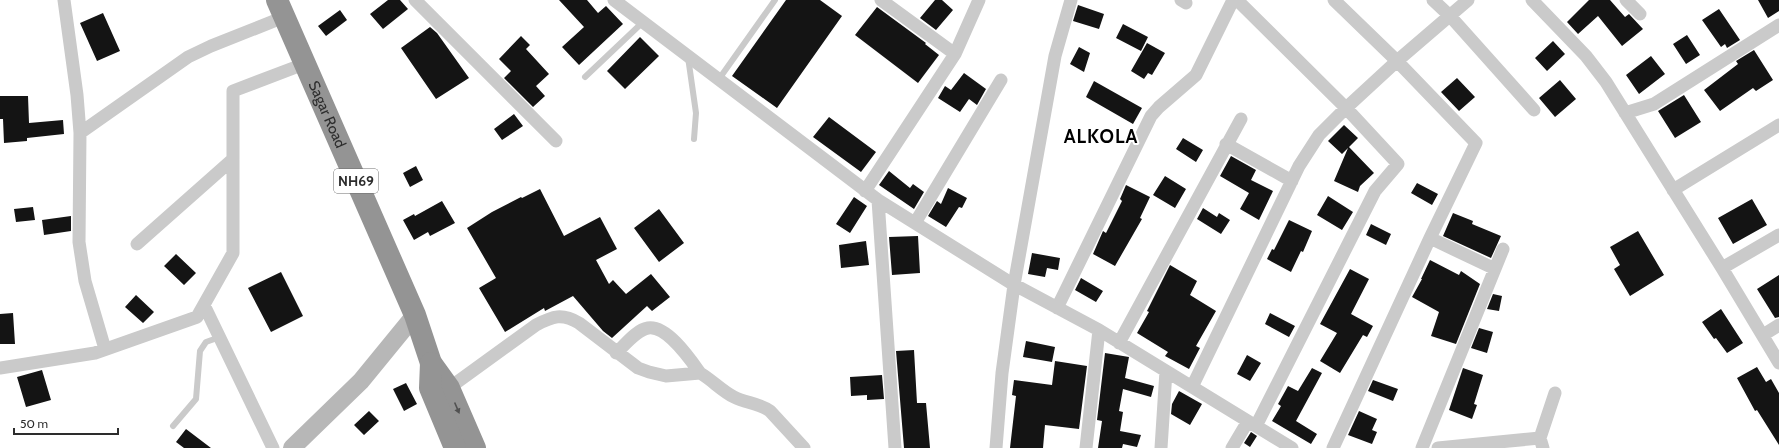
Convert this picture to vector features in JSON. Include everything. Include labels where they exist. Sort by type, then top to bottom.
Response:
[{"type":"highway","name":"Sagar Road","points":[[281,9],[416,315],[431,363],[449,388],[475,448]]},
{"type":"highway","name":"Sagar Road","points":[[431,363],[430,388],[455,448]]},
{"type":"main road","points":[[292,448],[361,381],[416,315]]},
{"type":"street","points":[[64,0],[77,95],[80,133],[79,242],[85,281],[105,349]]},
{"type":"street","points":[[415,0],[556,141]]},
{"type":"street","points":[[881,0],[955,54]]},
{"type":"street","points":[[865,191],[955,54],[979,0]]},
{"type":"street","points":[[996,448],[1002,373],[1014,285],[1055,56],[1071,0]]},
{"type":"street","points":[[1057,308],[1151,116],[1159,107],[1196,75],[1233,0]]},
{"type":"street","points":[[1232,448],[1252,424],[1375,191],[1398,164],[1346,108],[1236,0]]},
{"type":"street","points":[[1333,448],[1430,238],[1476,143],[1397,61],[1334,0]]},
{"type":"street","points":[[1433,0],[1450,16],[1534,110]]},
{"type":"street","points":[[1192,387],[1299,166],[1319,135],[1397,61],[1468,0]]},
{"type":"street","points":[[1532,0],[1586,56],[1606,82],[1722,268],[1779,364]]},
{"type":"street","points":[[1626,0],[1640,14]]},
{"type":"street","points":[[619,1],[643,22],[878,200],[1014,285],[1099,330],[1292,448]]},
{"type":"street","points":[[80,133],[188,57],[281,9]]},
{"type":"street","points":[[1625,113],[1654,104],[1779,25]]},
{"type":"street","points":[[0,368],[95,353],[197,317],[233,253],[233,91],[304,64]]},
{"type":"street","points":[[915,223],[1001,80]]},
{"type":"street","points":[[1119,342],[1241,119]]},
{"type":"street","points":[[1673,190],[1779,125]]},
{"type":"street","points":[[1226,144],[1292,181]]},
{"type":"street","points":[[137,244],[233,159]]},
{"type":"street","points":[[878,200],[895,448]]},
{"type":"street","points":[[1722,268],[1779,235]]},
{"type":"street","points":[[1430,238],[1493,268]]},
{"type":"street","points":[[1422,448],[1493,268],[1502,249]]},
{"type":"street","points":[[204,304],[273,448]]},
{"type":"street","points":[[449,388],[536,325],[558,316],[569,317],[579,323],[616,353],[638,368],[657,375],[666,376],[700,372]]},
{"type":"street","points":[[1763,335],[1779,325]]},
{"type":"street","points":[[616,353],[641,331],[648,328],[664,333],[675,342],[700,372],[729,395],[764,407],[804,448]]},
{"type":"street","points":[[1086,448],[1099,330]]},
{"type":"street","points":[[1161,448],[1166,371]]},
{"type":"street","points":[[1438,448],[1542,443],[1555,393]]},
{"type":"lane","points":[[719,79],[775,0]]},
{"type":"lane","points":[[586,76],[643,22]]},
{"type":"lane","points":[[688,56],[696,113],[694,139]]},
{"type":"lane","points":[[173,426],[196,399],[200,351],[202,346],[220,337]]},
{"type":"building","points":[[388,0],[400,0],[408,9],[383,29],[370,14]]},
{"type":"building","points":[[559,0],[587,0],[598,13],[606,6],[623,24],[579,65],[562,47],[584,27]]},
{"type":"building","points":[[786,0],[820,0],[842,16],[777,108],[732,76]]},
{"type":"building","points":[[935,0],[942,0],[953,10],[936,30],[920,18]]},
{"type":"building","points":[[1589,0],[1610,0],[1625,17],[1629,14],[1643,29],[1622,46],[1598,16],[1578,34],[1567,22]]},
{"type":"building","points":[[1758,0],[1779,0],[1779,11],[1768,18]]},
{"type":"building","points":[[1078,5],[1104,14],[1099,29],[1073,21]]},
{"type":"building","points":[[877,7],[926,43],[925,44],[939,55],[918,83],[855,35]]},
{"type":"building","points":[[1719,9],[1740,40],[1727,48],[1725,44],[1721,47],[1702,20]]},
{"type":"building","points":[[340,10],[347,20],[326,36],[318,26]]},
{"type":"building","points":[[103,13],[120,51],[97,61],[80,23]]},
{"type":"building","points":[[1123,24],[1148,37],[1141,51],[1116,38]]},
{"type":"building","points":[[430,27],[437,33],[469,78],[436,99],[401,48]]},
{"type":"building","points":[[1687,35],[1700,55],[1686,64],[1673,44]]},
{"type":"building","points":[[521,36],[530,45],[526,49],[549,74],[536,86],[545,96],[533,107],[504,78],[511,71],[499,59]]},
{"type":"building","points":[[640,37],[659,56],[625,89],[607,71]]},
{"type":"building","points":[[1553,41],[1565,54],[1547,71],[1535,58]]},
{"type":"building","points":[[1147,43],[1165,53],[1152,75],[1148,73],[1144,79],[1131,71]]},
{"type":"building","points":[[1079,47],[1090,53],[1084,72],[1070,64]]},
{"type":"building","points":[[1754,50],[1773,80],[1756,91],[1753,88],[1720,111],[1704,90],[1738,64],[1736,61]]},
{"type":"building","points":[[1651,56],[1665,74],[1639,94],[1626,75]]},
{"type":"building","points":[[964,73],[986,89],[977,105],[969,99],[960,112],[938,98],[945,86],[951,90]]},
{"type":"building","points":[[1457,78],[1475,97],[1459,111],[1441,92]]},
{"type":"building","points":[[1560,80],[1576,99],[1555,117],[1539,98]]},
{"type":"building","points":[[1094,81],[1142,108],[1133,124],[1086,97]]},
{"type":"building","points":[[1684,95],[1701,122],[1675,138],[1658,111]]},
{"type":"building","points":[[0,96],[28,96],[29,123],[63,120],[64,134],[27,138],[27,141],[4,143],[3,119],[0,119]]},
{"type":"building","points":[[514,114],[523,126],[502,140],[494,129]]},
{"type":"building","points":[[829,117],[876,152],[861,172],[813,137]]},
{"type":"building","points":[[1344,125],[1358,138],[1349,147],[1374,173],[1360,186],[1358,192],[1334,181],[1348,148],[1342,154],[1328,141]]},
{"type":"building","points":[[1183,138],[1203,150],[1196,162],[1176,149]]},
{"type":"building","points":[[1231,156],[1256,170],[1251,180],[1273,191],[1259,220],[1240,209],[1249,193],[1220,176]]},
{"type":"building","points":[[416,166],[423,180],[410,187],[403,173]]},
{"type":"building","points":[[889,171],[910,188],[913,184],[924,192],[914,209],[879,185]]},
{"type":"building","points":[[1165,176],[1186,189],[1175,208],[1153,195]]},
{"type":"building","points":[[1417,183],[1438,194],[1432,205],[1411,193]]},
{"type":"building","points":[[1126,185],[1150,197],[1140,218],[1142,219],[1115,266],[1093,254],[1103,231],[1106,233],[1122,201],[1120,199]]},
{"type":"building","points":[[948,188],[967,198],[962,208],[959,207],[946,227],[928,216],[937,201],[941,204]]},
{"type":"building","points":[[540,189],[564,236],[600,217],[617,249],[596,260],[609,284],[613,280],[626,294],[651,274],[670,297],[652,311],[647,306],[612,338],[603,331],[573,296],[545,311],[544,308],[505,332],[479,288],[496,278],[467,228],[492,212]]},
{"type":"building","points":[[1328,196],[1353,212],[1342,230],[1317,215]]},
{"type":"building","points":[[854,197],[867,206],[850,233],[836,224]]},
{"type":"building","points":[[1752,199],[1767,225],[1733,244],[1718,218]]},
{"type":"building","points":[[442,201],[455,223],[430,236],[428,232],[414,240],[403,220],[414,214],[415,216]]},
{"type":"building","points":[[33,207],[35,220],[16,222],[14,209]]},
{"type":"building","points":[[1203,208],[1217,217],[1219,213],[1230,220],[1221,234],[1197,219]]},
{"type":"building","points":[[659,209],[684,243],[659,262],[634,228]]},
{"type":"building","points":[[1453,213],[1473,221],[1472,224],[1501,236],[1491,258],[1443,236]]},
{"type":"building","points":[[71,216],[71,231],[44,235],[42,220]]},
{"type":"building","points":[[1289,220],[1312,231],[1303,252],[1301,251],[1291,272],[1267,259],[1272,249],[1274,250]]},
{"type":"building","points":[[1371,224],[1391,234],[1386,245],[1366,235]]},
{"type":"building","points":[[1638,231],[1664,275],[1630,296],[1614,269],[1620,265],[1610,247]]},
{"type":"building","points":[[918,236],[920,273],[892,275],[889,237]]},
{"type":"building","points":[[866,241],[869,265],[841,268],[839,245]]},
{"type":"building","points":[[1032,253],[1060,258],[1058,270],[1047,268],[1045,277],[1028,274]]},
{"type":"building","points":[[176,254],[196,273],[184,285],[164,266]]},
{"type":"building","points":[[1430,260],[1459,275],[1461,271],[1480,284],[1456,344],[1431,336],[1439,312],[1412,297]]},
{"type":"building","points":[[1170,265],[1197,281],[1190,295],[1216,311],[1196,346],[1200,348],[1189,369],[1165,356],[1168,352],[1137,333],[1149,312],[1147,311]]},
{"type":"building","points":[[1350,269],[1369,279],[1351,314],[1373,326],[1367,337],[1363,335],[1340,373],[1320,361],[1337,333],[1320,324]]},
{"type":"building","points":[[281,272],[303,316],[271,332],[248,288]]},
{"type":"building","points":[[1779,275],[1779,317],[1775,318],[1757,289]]},
{"type":"building","points":[[1081,278],[1103,291],[1096,302],[1075,290]]},
{"type":"building","points":[[1493,294],[1502,296],[1499,311],[1487,309]]},
{"type":"building","points":[[136,295],[154,312],[143,323],[125,307]]},
{"type":"building","points":[[1721,309],[1743,343],[1727,353],[1716,338],[1714,339],[1702,322]]},
{"type":"building","points":[[13,313],[15,344],[0,344],[0,314]]},
{"type":"building","points":[[1270,313],[1295,326],[1289,337],[1265,324]]},
{"type":"building","points":[[1479,328],[1493,332],[1487,353],[1471,348]]},
{"type":"building","points":[[1026,341],[1055,347],[1052,362],[1023,357]]},
{"type":"building","points":[[914,350],[917,403],[926,403],[930,448],[904,448],[896,351]]},
{"type":"building","points":[[1105,353],[1129,357],[1125,378],[1154,386],[1151,397],[1123,389],[1119,411],[1123,412],[1120,431],[1141,435],[1137,447],[1123,444],[1122,448],[1098,448],[1102,421],[1097,420]]},
{"type":"building","points":[[1247,355],[1261,363],[1250,381],[1237,374]]},
{"type":"building","points":[[1055,361],[1087,366],[1079,429],[1045,425],[1043,448],[1010,448],[1016,396],[1012,395],[1014,380],[1052,385]]},
{"type":"building","points":[[1757,367],[1766,382],[1771,379],[1779,393],[1779,445],[1757,410],[1755,411],[1737,378]]},
{"type":"building","points":[[1312,368],[1322,373],[1296,421],[1317,434],[1311,444],[1272,421],[1281,406],[1278,404],[1288,386],[1298,391]]},
{"type":"building","points":[[1463,368],[1483,375],[1474,404],[1477,405],[1472,419],[1449,410]]},
{"type":"building","points":[[42,370],[51,400],[26,407],[17,377]]},
{"type":"building","points":[[882,375],[884,399],[867,400],[867,395],[851,396],[850,377]]},
{"type":"building","points":[[1373,380],[1398,389],[1393,401],[1368,391]]},
{"type":"building","points":[[406,383],[417,404],[404,411],[393,389]]},
{"type":"building","points":[[1179,391],[1202,404],[1190,425],[1171,414],[1172,404]]},
{"type":"building","points":[[369,411],[379,421],[364,435],[354,425]]},
{"type":"building","points":[[1359,411],[1377,419],[1372,430],[1377,432],[1372,444],[1348,435]]},
{"type":"building","points":[[186,429],[211,448],[184,448],[176,442]]},
{"type":"building","points":[[1251,432],[1257,436],[1250,447],[1244,443]]},
{"type":"district","name":"ALKOLA","points":[[1101,136]]}]
